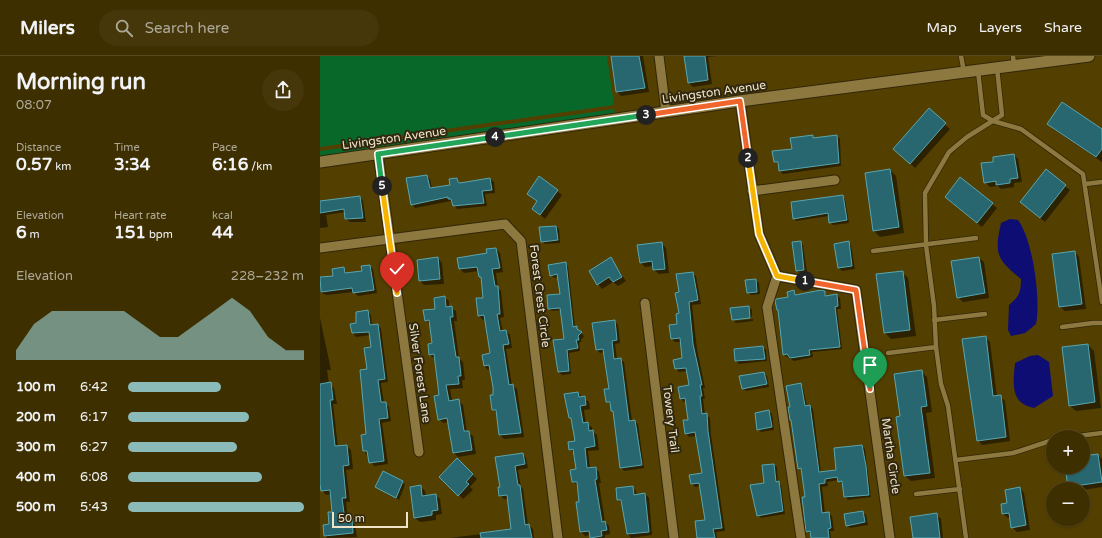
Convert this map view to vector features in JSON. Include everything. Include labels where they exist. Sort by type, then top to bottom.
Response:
[{"type":"street","points":[[659,56],[666,112]]},
{"type":"street","name":"Livingston Avenue","points":[[320,162],[740,101],[997,68],[1013,61],[1089,56]]},
{"type":"street","points":[[740,101],[759,234],[777,276],[767,307],[801,538]]},
{"type":"street","name":"Silver Forest Lane","points":[[378,154],[419,452]]},
{"type":"street","points":[[752,191],[835,180]]},
{"type":"street","name":"Forest Crest Circle","points":[[320,248],[505,224],[521,241],[558,538]]},
{"type":"street","name":"Martha Circle","points":[[777,276],[856,290],[890,538]]},
{"type":"street","name":"Towery Trail","points":[[645,303],[674,538]]},
{"type":"lane","points":[[961,56],[964,72]]},
{"type":"lane","points":[[966,538],[948,406],[941,384],[936,347],[926,245],[925,193],[949,152],[967,137],[1002,115],[997,68]]},
{"type":"lane","points":[[978,70],[983,115],[993,121],[1021,129],[1083,174],[1102,302]]},
{"type":"lane","points":[[1085,184],[1102,182]]},
{"type":"lane","points":[[873,251],[976,238]]},
{"type":"lane","points":[[934,320],[985,314]]},
{"type":"lane","points":[[1062,327],[1102,323]]},
{"type":"lane","points":[[888,353],[936,347]]},
{"type":"lane","points":[[1090,434],[1102,433]]},
{"type":"lane","points":[[956,460],[1013,453],[1046,442]]},
{"type":"lane","points":[[916,494],[960,489]]},
{"type":"green space","points":[[320,56],[607,56],[614,105],[320,147]]},
{"type":"green space","points":[[614,109],[615,114],[320,157],[320,151]]},
{"type":"shaded area","points":[[1010,219],[1018,220],[1028,241],[1032,255],[1037,300],[1036,324],[1025,333],[1011,336],[1008,330],[1009,305],[1019,294],[1021,279],[1002,261],[998,250],[1001,223]]},
{"type":"shaded area","points":[[1038,355],[1049,362],[1053,396],[1034,408],[1021,402],[1017,397],[1014,385],[1014,371],[1015,363],[1030,356]]},
{"type":"building","points":[[611,56],[639,56],[645,88],[616,92]]},
{"type":"building","points":[[684,56],[705,56],[708,80],[688,83]]},
{"type":"building","points":[[1062,102],[1102,129],[1102,149],[1096,157],[1047,124]]},
{"type":"building","points":[[929,108],[946,123],[910,164],[893,149]]},
{"type":"building","points":[[813,135],[813,138],[837,135],[839,163],[779,171],[778,162],[774,162],[772,151],[792,149],[790,138]]},
{"type":"building","points":[[1014,154],[1018,178],[1010,179],[1010,183],[996,185],[996,181],[984,183],[981,163],[993,162],[993,157]]},
{"type":"building","points":[[890,169],[899,227],[873,231],[865,173]]},
{"type":"building","points":[[1046,169],[1066,185],[1040,218],[1020,202]]},
{"type":"building","points":[[427,175],[430,188],[450,185],[449,179],[457,178],[458,182],[460,183],[490,178],[492,190],[482,191],[484,203],[453,206],[451,199],[448,199],[448,197],[411,205],[406,178]]},
{"type":"building","points":[[539,176],[558,190],[540,215],[532,209],[537,201],[527,194]]},
{"type":"building","points":[[960,177],[993,203],[977,223],[945,197]]},
{"type":"building","points":[[843,195],[847,220],[829,223],[828,213],[793,219],[791,202]]},
{"type":"building","points":[[360,196],[363,218],[345,219],[344,209],[320,213],[320,201]]},
{"type":"building","points":[[556,226],[558,240],[541,242],[539,227]]},
{"type":"building","points":[[801,241],[804,270],[796,271],[792,242]]},
{"type":"building","points":[[849,241],[852,266],[838,268],[834,244]]},
{"type":"building","points":[[662,242],[665,269],[653,270],[652,261],[640,263],[637,245]]},
{"type":"building","points":[[496,248],[500,268],[492,269],[495,286],[498,286],[500,314],[497,314],[500,331],[506,330],[509,344],[503,345],[509,385],[513,384],[521,433],[499,435],[496,410],[492,410],[490,395],[493,395],[493,387],[489,365],[484,366],[482,355],[490,353],[484,315],[478,316],[476,298],[483,298],[481,277],[479,277],[477,267],[459,269],[457,258],[487,253],[486,249]]},
{"type":"building","points":[[1075,251],[1082,304],[1059,307],[1052,254]]},
{"type":"building","points":[[438,257],[440,279],[419,281],[417,260]]},
{"type":"building","points":[[611,257],[622,277],[613,282],[609,277],[597,285],[589,271]]},
{"type":"building","points":[[979,257],[985,293],[957,298],[951,261]]},
{"type":"building","points":[[566,262],[573,327],[577,326],[577,329],[582,332],[578,336],[579,340],[576,340],[578,348],[567,350],[569,371],[558,372],[553,340],[564,339],[560,308],[548,309],[547,295],[560,294],[557,274],[550,276],[548,265]]},
{"type":"building","points":[[370,265],[374,290],[353,293],[352,288],[321,292],[320,277],[333,276],[332,269],[344,267],[345,273],[362,271],[361,266]]},
{"type":"building","points":[[903,271],[910,330],[884,333],[876,274]]},
{"type":"building","points":[[693,272],[698,300],[689,302],[693,344],[702,385],[700,385],[702,396],[700,396],[702,414],[707,413],[708,431],[722,528],[713,529],[715,538],[697,538],[695,521],[705,520],[699,483],[691,484],[689,475],[702,473],[695,432],[685,434],[683,420],[688,420],[685,398],[680,399],[678,387],[689,385],[686,368],[675,369],[673,360],[682,358],[680,338],[671,339],[669,325],[677,324],[676,314],[679,313],[675,293],[679,292],[676,274]]},
{"type":"building","points":[[756,279],[757,292],[747,293],[745,280]]},
{"type":"building","points":[[794,290],[795,295],[821,290],[825,291],[825,296],[837,294],[838,306],[835,307],[840,347],[809,350],[810,355],[790,358],[787,354],[783,355],[778,310],[775,301],[776,299],[788,297],[787,292]]},
{"type":"building","points":[[445,296],[446,307],[452,306],[453,317],[450,317],[456,357],[459,357],[461,376],[458,376],[459,384],[446,385],[449,401],[459,399],[464,431],[469,431],[472,450],[453,453],[447,418],[438,420],[434,396],[439,395],[434,354],[429,355],[428,344],[432,343],[429,320],[425,321],[423,310],[435,309],[434,298]]},
{"type":"building","points":[[749,306],[750,318],[732,320],[730,308]]},
{"type":"building","points":[[368,310],[370,325],[378,324],[385,379],[378,380],[381,402],[386,402],[388,418],[379,419],[384,461],[369,463],[367,451],[363,451],[361,435],[366,434],[360,370],[367,369],[364,348],[371,347],[369,332],[352,333],[350,324],[356,323],[356,312]]},
{"type":"building","points":[[615,320],[617,340],[612,341],[614,359],[621,358],[629,421],[635,420],[642,465],[620,468],[613,411],[611,411],[610,402],[606,402],[604,389],[609,389],[603,349],[596,350],[592,323]]},
{"type":"building","points":[[986,336],[993,396],[1001,395],[1006,437],[977,441],[962,339]]},
{"type":"building","points":[[1088,344],[1095,402],[1069,406],[1062,347]]},
{"type":"building","points":[[763,346],[765,359],[735,361],[734,349]]},
{"type":"building","points":[[922,370],[927,406],[921,407],[930,473],[904,476],[896,417],[900,416],[894,374]]},
{"type":"building","points":[[764,372],[767,384],[742,389],[739,376]]},
{"type":"building","points":[[331,382],[333,400],[330,400],[335,446],[347,445],[349,465],[343,466],[346,498],[342,498],[345,520],[352,519],[353,533],[324,536],[323,525],[329,524],[328,512],[332,512],[330,490],[321,491],[320,484],[320,384]]},
{"type":"building","points":[[801,383],[805,406],[810,405],[819,472],[836,470],[834,448],[862,445],[866,466],[869,495],[844,497],[842,481],[838,482],[837,477],[825,479],[825,483],[819,484],[822,513],[829,512],[831,528],[828,529],[829,538],[811,538],[810,531],[806,532],[802,497],[805,497],[801,468],[798,469],[786,386]]},
{"type":"building","points":[[578,392],[579,397],[585,396],[586,405],[580,406],[583,423],[588,422],[589,431],[593,430],[595,446],[585,448],[587,468],[596,467],[597,479],[595,480],[602,522],[605,521],[607,530],[601,531],[602,536],[590,538],[589,531],[580,532],[576,502],[579,502],[577,482],[572,482],[570,470],[576,469],[573,449],[569,450],[568,442],[575,441],[571,418],[569,418],[564,394]]},
{"type":"building","points":[[769,410],[772,427],[757,430],[755,413]]},
{"type":"building","points":[[523,453],[525,464],[515,466],[518,485],[520,485],[525,525],[529,524],[532,538],[481,538],[480,533],[511,529],[507,495],[499,496],[498,487],[500,487],[495,457]]},
{"type":"building","points":[[1098,454],[1102,482],[1090,484],[1090,482],[1067,482],[1066,474],[1090,474],[1090,455]]},
{"type":"building","points":[[457,458],[473,474],[466,482],[469,484],[458,496],[439,477]]},
{"type":"building","points":[[774,464],[776,482],[779,481],[783,511],[757,516],[750,485],[764,483],[762,465]]},
{"type":"building","points":[[383,471],[403,481],[396,498],[375,487]]},
{"type":"building","points":[[421,485],[422,496],[436,494],[438,510],[432,511],[432,515],[414,518],[410,487]]},
{"type":"building","points":[[633,486],[634,495],[645,493],[649,532],[627,534],[621,500],[617,500],[616,488]]},
{"type":"building","points":[[1020,487],[1026,525],[1011,528],[1009,513],[1002,514],[1001,504],[1007,503],[1005,490]]},
{"type":"building","points":[[863,511],[865,522],[846,526],[844,514]]},
{"type":"building","points":[[937,513],[940,538],[913,538],[910,517]]},
{"type":"route","points":[[397,293],[378,154],[740,101],[759,234],[777,276],[856,290],[870,389]]}]
